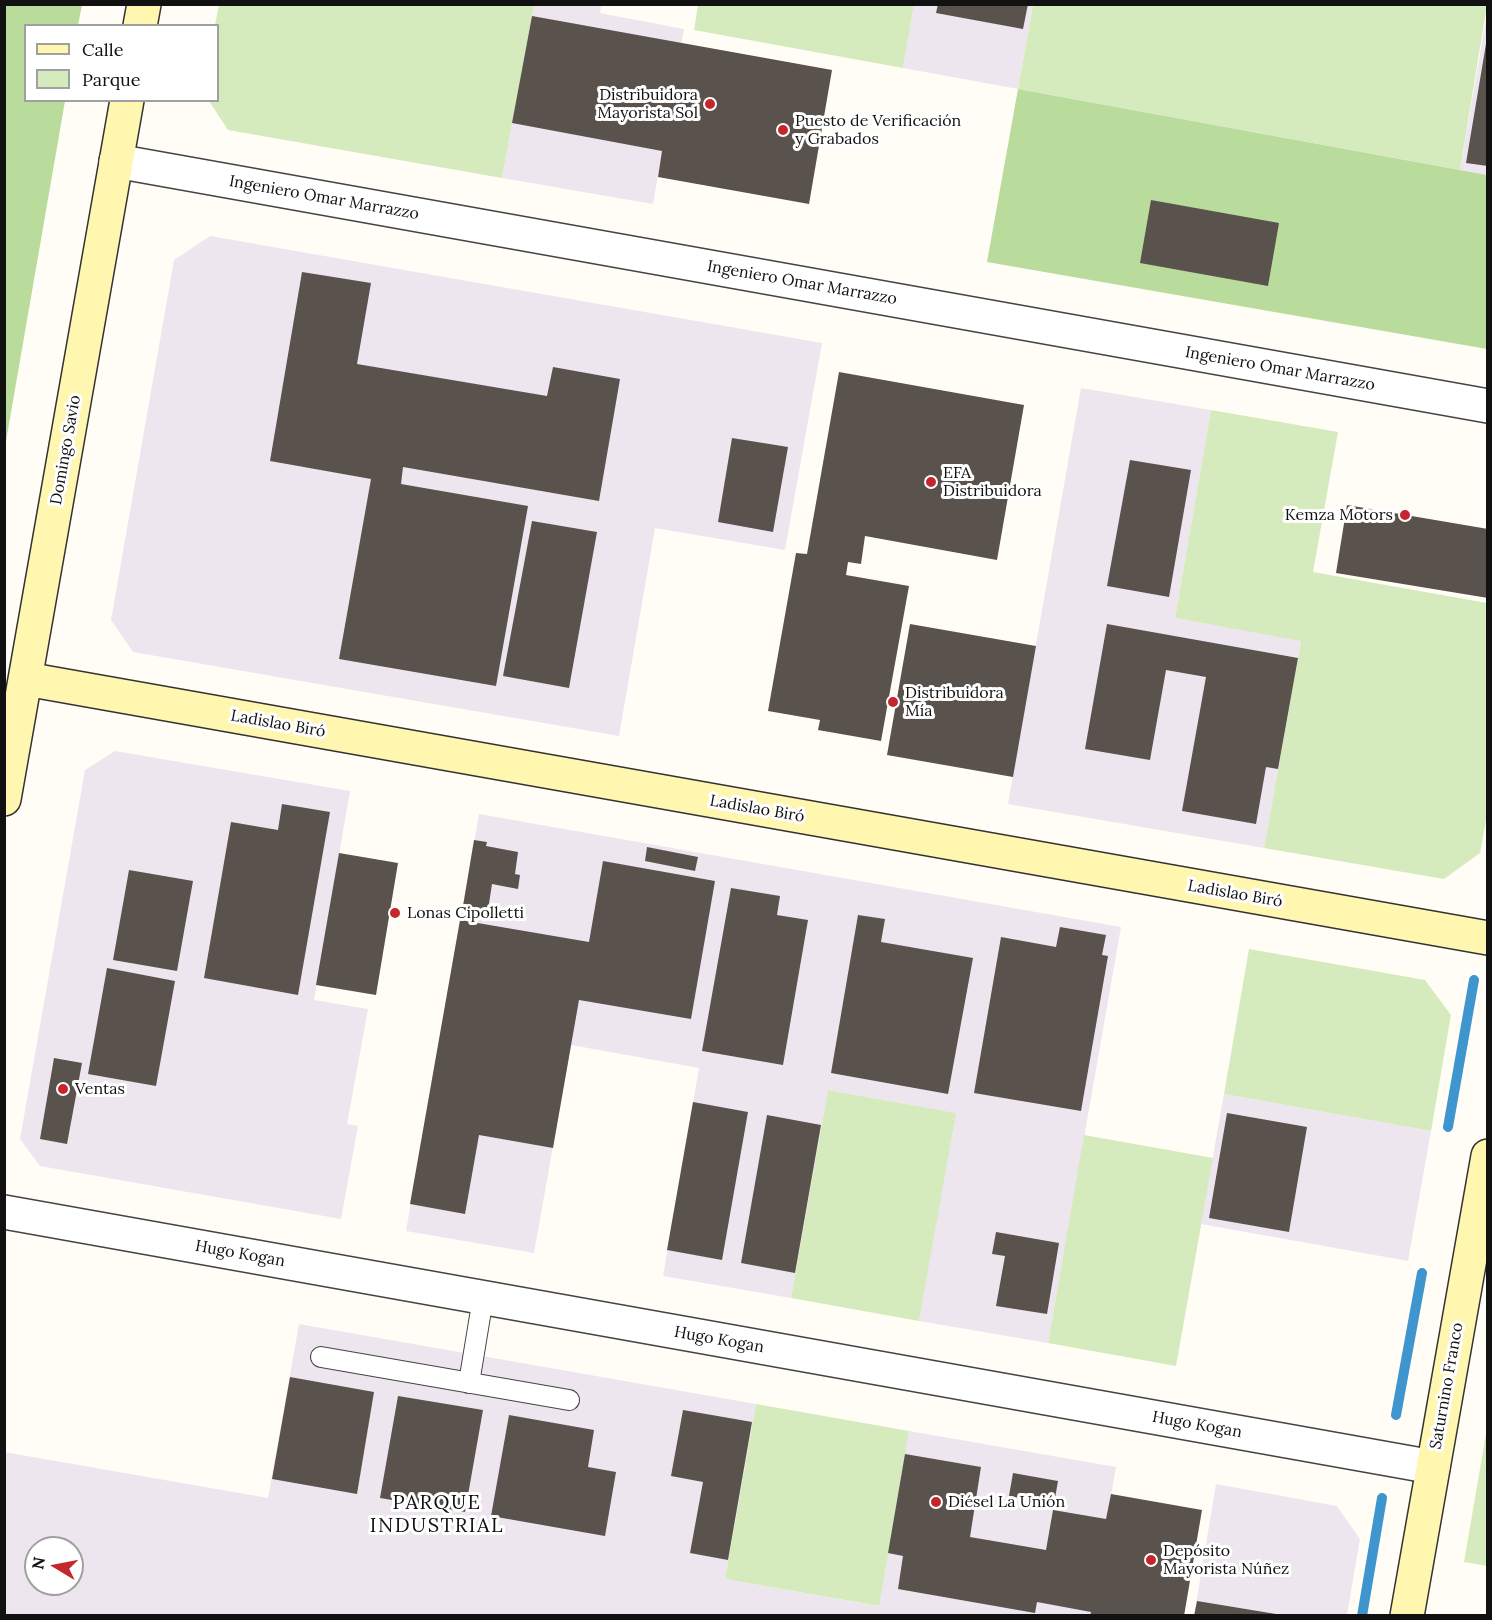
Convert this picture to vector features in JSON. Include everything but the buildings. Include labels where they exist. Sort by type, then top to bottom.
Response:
[{"type":"street","points":[[140,24],[144,4]]},
{"type":"street","name":"Domingo Savio","points":[[4,799],[127,102]]},
{"type":"street","name":"Ingeniero Omar Marrazzo","points":[[116,161],[1488,406]]},
{"type":"street","name":"Ladislao Biró","points":[[26,679],[1488,938]]},
{"type":"street","name":"Saturnino Franco","points":[[1407,1616],[1488,1156]]},
{"type":"street","name":"Hugo Kogan","points":[[4,1212],[1433,1467]]},
{"type":"lane","points":[[469,1383],[483,1298]]},
{"type":"lane","points":[[321,1356],[569,1400]]},
{"type":"shaded area","points":[[534,5],[601,5],[600,13],[684,29],[653,204],[502,178]]},
{"type":"shaded area","points":[[914,5],[1033,5],[1018,89],[903,68]]},
{"type":"shaded area","points":[[1487,13],[1487,175],[1460,170]]},
{"type":"shaded area","points":[[210,236],[822,343],[785,550],[655,528],[619,736],[133,652],[111,620],[174,260]]},
{"type":"shaded area","points":[[1081,388],[1211,410],[1175,618],[1301,640],[1264,848],[1008,804]]},
{"type":"shaded area","points":[[115,751],[350,791],[314,1000],[368,1009],[347,1124],[358,1126],[341,1219],[40,1166],[20,1139],[85,770]]},
{"type":"shaded area","points":[[479,814],[1121,927],[1048,1343],[919,1321],[955,1113],[828,1090],[791,1298],[663,1276],[699,1068],[571,1045],[534,1253],[406,1231]]},
{"type":"shaded area","points":[[1224,1094],[1431,1131],[1408,1261],[1201,1224]]},
{"type":"shaded area","points":[[299,1324],[756,1404],[725,1579],[878,1606],[909,1431],[1116,1467],[1090,1615],[5,1616],[4,1452],[268,1498]]},
{"type":"shaded area","points":[[1216,1484],[1337,1506],[1360,1539],[1347,1615],[1194,1616]]},
{"type":"green space","points":[[5,4],[82,5],[78,24],[24,24],[24,102],[65,102],[5,447]]},
{"type":"green space","points":[[698,4],[914,5],[903,68],[694,30]]},
{"type":"green space","points":[[219,5],[534,5],[502,178],[228,130],[210,102],[219,102],[219,24],[215,24]]},
{"type":"green space","points":[[1033,5],[1487,5],[1460,170],[1018,89]]},
{"type":"green space","points":[[1018,89],[1487,175],[1487,349],[987,262]]},
{"type":"green space","points":[[1211,410],[1338,432],[1313,572],[1487,603],[1488,809],[1480,853],[1444,879],[1264,848],[1301,641],[1175,618]]},
{"type":"green space","points":[[1249,949],[1425,980],[1451,1015],[1431,1131],[1224,1094]]},
{"type":"green space","points":[[828,1090],[956,1113],[919,1321],[791,1298]]},
{"type":"green space","points":[[1084,1135],[1213,1158],[1176,1366],[1048,1343]]},
{"type":"green space","points":[[756,1404],[909,1431],[879,1606],[725,1579]]},
{"type":"green space","points":[[1487,1428],[1487,1566],[1464,1562]]},
{"type":"waterway","points":[[1448,1127],[1474,980]]},
{"type":"waterway","points":[[1396,1415],[1422,1273]]},
{"type":"waterway","points":[[1362,1616],[1382,1498]]},
{"type":"place","name":"Distribuidora Mayorista Sol","points":[[710,104]]},
{"type":"place","name":"Puesto de Verificación y Grabados","points":[[783,130]]},
{"type":"place","name":"EFA Distribuidora","points":[[931,482]]},
{"type":"place","name":"Kemza Motors","points":[[1405,515]]},
{"type":"place","name":"Distribuidora Mía","points":[[893,702]]},
{"type":"place","name":"Lonas Cipolletti","points":[[395,913]]},
{"type":"place","name":"Ventas","points":[[63,1089]]},
{"type":"place","name":"Diésel La Unión","points":[[936,1502]]},
{"type":"place","name":"Depósito Mayorista Núñez","points":[[1151,1560]]},
{"type":"district","name":"PARQUE INDUSTRIAL","points":[[437,1514]]}]
